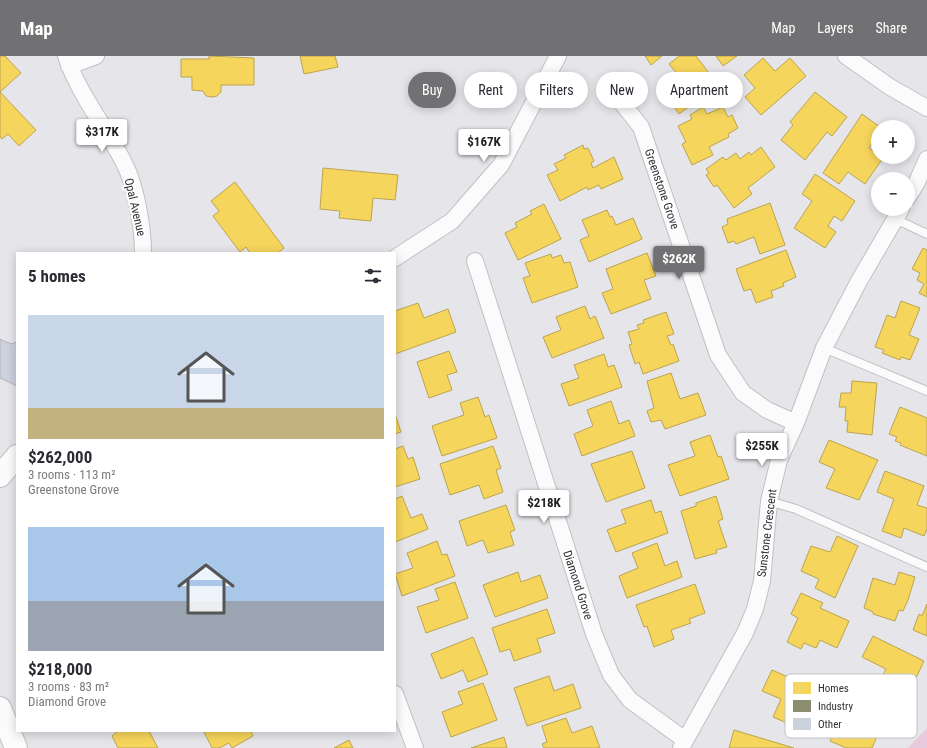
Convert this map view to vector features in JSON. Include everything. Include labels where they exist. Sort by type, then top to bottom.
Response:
[{"type":"highway","points":[[0,448],[16,452]]},
{"type":"highway","points":[[0,476],[16,457]]},
{"type":"highway","points":[[0,708],[16,748]]},
{"type":"street","points":[[68,61],[96,56]]},
{"type":"street","points":[[396,257],[452,220],[501,165],[558,56]]},
{"type":"street","points":[[846,56],[890,87],[927,108]]},
{"type":"street","name":"Opal Avenue","points":[[68,61],[84,97],[125,164],[137,204],[143,240],[143,252]]},
{"type":"street","name":"Greenstone Grove","points":[[626,108],[641,127],[718,355],[743,393],[767,410],[796,423]]},
{"type":"street","points":[[915,185],[927,158]]},
{"type":"street","name":"Sunstone Crescent","points":[[683,744],[745,633],[755,609],[762,581],[769,501],[779,460],[796,423],[824,348],[897,216]]},
{"type":"street","name":"Diamond Grove","points":[[475,261],[594,634],[611,675],[630,700],[683,744]]},
{"type":"street","points":[[0,461],[16,453]]},
{"type":"street","points":[[396,697],[415,748]]},
{"type":"lane","points":[[901,216],[927,234]]},
{"type":"lane","points":[[824,348],[927,391]]},
{"type":"lane","points":[[769,501],[796,509],[927,567]]},
{"type":"shaded area","points":[[927,728],[927,748],[908,748]]},
{"type":"building: Homes","points":[[0,56],[5,56],[21,73],[0,92]]},
{"type":"building: Homes","points":[[209,56],[254,58],[254,85],[221,85],[221,92],[217,96],[212,97],[206,96],[203,91],[192,90],[192,77],[181,77],[181,59],[209,59]]},
{"type":"building: Homes","points":[[300,56],[335,56],[338,67],[304,74]]},
{"type":"building: Homes","points":[[645,56],[662,56],[651,65]]},
{"type":"building: Homes","points":[[679,56],[696,56],[708,72],[676,72],[669,64]]},
{"type":"building: Homes","points":[[716,56],[737,56],[723,66]]},
{"type":"building: Homes","points":[[763,58],[775,71],[790,58],[806,76],[761,115],[745,97],[755,88],[744,75]]},
{"type":"building: Homes","points":[[0,92],[36,130],[19,146],[8,134],[2,139],[0,137]]},
{"type":"building: Homes","points":[[815,92],[847,117],[832,136],[827,132],[805,160],[781,140],[793,125],[790,122]]},
{"type":"building: Homes","points":[[675,108],[687,108],[679,114]]},
{"type":"building: Homes","points":[[701,108],[704,108],[707,114],[724,108],[728,117],[732,115],[738,128],[728,134],[729,137],[709,147],[713,155],[692,165],[682,144],[686,142],[678,126],[692,119],[690,115]]},
{"type":"building: Homes","points":[[862,114],[871,120],[871,145],[869,148],[871,149],[871,164],[879,164],[873,172],[871,172],[871,175],[865,184],[848,172],[839,184],[823,173]]},
{"type":"building: Homes","points":[[583,145],[584,149],[588,148],[594,161],[591,163],[593,168],[614,157],[623,179],[601,189],[599,185],[588,190],[587,187],[560,201],[547,175],[558,170],[554,164],[566,158],[564,155]]},
{"type":"building: Homes","points":[[761,147],[775,167],[748,188],[752,194],[734,208],[717,185],[714,187],[706,175],[709,173],[706,169],[723,157],[726,160],[736,153],[740,159],[749,152],[751,155]]},
{"type":"building: Homes","points":[[323,168],[398,175],[395,200],[373,198],[371,221],[339,218],[340,211],[320,209]]},
{"type":"building: Homes","points":[[815,174],[855,201],[842,221],[834,216],[828,226],[836,232],[825,248],[794,228],[812,201],[802,194]]},
{"type":"building: Homes","points":[[235,182],[284,248],[279,252],[249,252],[246,247],[240,252],[213,216],[219,211],[211,201]]},
{"type":"building: Homes","points":[[770,203],[785,245],[760,254],[754,237],[736,244],[734,241],[728,243],[722,227],[728,224],[727,219]]},
{"type":"building: Homes","points":[[544,204],[561,239],[518,260],[505,233],[517,227],[515,223],[532,214],[530,211]]},
{"type":"building: Homes","points":[[607,210],[610,217],[612,216],[616,225],[633,218],[642,239],[589,262],[580,240],[589,236],[582,220]]},
{"type":"building: Homes","points":[[923,248],[927,250],[927,297],[919,293],[924,284],[917,280],[920,273],[912,269]]},
{"type":"building: Homes","points":[[786,250],[796,277],[783,283],[784,286],[771,291],[773,297],[756,303],[751,289],[744,291],[736,269]]},
{"type":"building: Homes","points":[[647,253],[656,276],[644,280],[651,299],[611,314],[602,293],[613,289],[606,269]]},
{"type":"building: Homes","points":[[551,254],[552,258],[561,255],[564,263],[570,262],[578,287],[532,303],[523,278],[530,276],[525,263]]},
{"type":"building: Homes","points":[[901,301],[920,308],[909,335],[919,339],[910,360],[901,357],[900,360],[882,353],[884,350],[875,347],[887,315],[895,318]]},
{"type":"building: Homes","points":[[418,303],[424,318],[448,309],[456,332],[396,354],[396,311]]},
{"type":"building: Homes","points":[[585,306],[590,319],[595,316],[604,338],[552,358],[543,337],[561,330],[556,317]]},
{"type":"building: Homes","points":[[666,312],[674,334],[667,336],[671,345],[673,344],[679,361],[643,374],[639,362],[635,364],[629,345],[632,344],[628,332],[639,329],[637,325],[644,323],[643,320]]},
{"type":"building: Homes","points":[[449,351],[457,372],[447,375],[452,390],[429,398],[417,362]]},
{"type":"building: Homes","points":[[604,354],[608,367],[614,365],[622,387],[569,406],[561,384],[579,378],[574,365]]},
{"type":"building: Homes","points":[[671,373],[680,399],[698,393],[706,415],[665,429],[661,420],[651,422],[647,411],[654,408],[647,381]]},
{"type":"building: Homes","points":[[852,381],[877,383],[872,435],[847,432],[848,421],[845,421],[846,407],[839,407],[841,393],[851,393]]},
{"type":"building: Homes","points":[[478,397],[485,417],[489,415],[497,438],[442,456],[432,426],[464,415],[460,403]]},
{"type":"building: Homes","points":[[611,401],[619,424],[629,420],[635,436],[582,456],[574,434],[593,426],[587,410]]},
{"type":"building: Homes","points":[[900,407],[927,418],[927,456],[900,445],[901,443],[895,441],[897,437],[889,434]]},
{"type":"building: Homes","points":[[396,417],[401,432],[396,434]]},
{"type":"building: Homes","points":[[710,435],[718,457],[721,456],[729,479],[680,496],[668,465],[695,456],[690,442]]},
{"type":"building: Homes","points":[[829,440],[878,460],[859,500],[826,488],[835,469],[819,462]]},
{"type":"building: Homes","points":[[403,446],[408,459],[413,457],[420,479],[396,487],[396,449]]},
{"type":"building: Homes","points":[[493,446],[501,468],[496,470],[503,492],[484,499],[479,485],[450,495],[440,464]]},
{"type":"building: Homes","points":[[632,451],[645,488],[606,502],[591,464]]},
{"type":"building: Homes","points":[[885,471],[924,486],[917,505],[927,508],[927,529],[924,536],[904,528],[901,538],[882,531],[894,499],[877,492]]},
{"type":"building: Homes","points":[[402,496],[411,518],[422,514],[428,529],[396,542],[396,499]]},
{"type":"building: Homes","points":[[716,496],[723,519],[718,521],[727,547],[716,550],[717,553],[695,559],[681,511],[696,506],[696,503]]},
{"type":"building: Homes","points":[[651,500],[655,513],[661,511],[668,533],[616,552],[607,530],[626,523],[621,510]]},
{"type":"building: Homes","points":[[506,505],[515,530],[510,532],[514,545],[488,553],[483,540],[467,546],[459,521]]},
{"type":"building: Homes","points":[[837,536],[858,546],[835,598],[815,588],[819,579],[801,571],[811,546],[830,552]]},
{"type":"building: Homes","points":[[437,541],[442,555],[447,554],[455,576],[402,596],[396,574],[413,568],[407,553]]},
{"type":"building: Homes","points":[[657,543],[665,566],[677,561],[682,577],[627,598],[619,576],[638,568],[632,553]]},
{"type":"building: Homes","points":[[518,572],[521,582],[540,575],[548,598],[495,617],[483,585]]},
{"type":"building: Homes","points":[[899,572],[915,577],[903,611],[899,610],[895,621],[873,614],[873,612],[864,608],[873,578],[895,585]]},
{"type":"building: Homes","points":[[455,582],[468,618],[426,633],[417,607],[439,600],[435,589]]},
{"type":"building: Homes","points":[[695,584],[705,613],[689,619],[691,623],[671,630],[674,639],[654,647],[647,626],[644,627],[636,605]]},
{"type":"building: Homes","points":[[801,593],[823,603],[820,608],[849,621],[837,648],[820,640],[816,648],[804,643],[801,649],[787,642],[798,618],[791,614]]},
{"type":"building: Homes","points":[[927,604],[927,636],[913,630],[919,614],[922,616]]},
{"type":"building: Homes","points":[[547,609],[555,633],[537,639],[541,652],[514,661],[510,649],[500,652],[492,628]]},
{"type":"building: Homes","points":[[873,636],[924,661],[917,676],[917,674],[884,674],[886,669],[862,657]]},
{"type":"building: Homes","points":[[473,637],[488,674],[468,682],[463,670],[441,679],[431,654]]},
{"type":"building: Homes","points":[[772,670],[785,676],[785,722],[773,717],[781,699],[762,691]]},
{"type":"building: Homes","points":[[549,676],[554,691],[573,684],[581,708],[527,726],[514,688]]},
{"type":"building: Homes","points":[[483,683],[497,720],[451,737],[442,712],[463,704],[458,692]]},
{"type":"building: Homes","points":[[566,718],[572,733],[592,726],[600,748],[544,748],[542,744],[547,742],[542,726]]},
{"type":"building: Homes","points":[[734,730],[794,748],[729,748]]},
{"type":"building: Homes","points":[[117,732],[150,732],[158,748],[118,748],[112,736]]},
{"type":"building: Homes","points":[[204,732],[251,732],[253,736],[232,748],[229,743],[219,748],[212,748]]},
{"type":"building: Homes","points":[[504,737],[507,748],[471,748]]},
{"type":"building: Homes","points":[[831,738],[876,738],[872,748],[846,748],[830,741]]},
{"type":"building: Homes","points":[[349,740],[353,748],[334,748]]},
{"type":"building: Other","points":[[0,339],[11,344],[16,342],[16,386],[0,378]]}]
